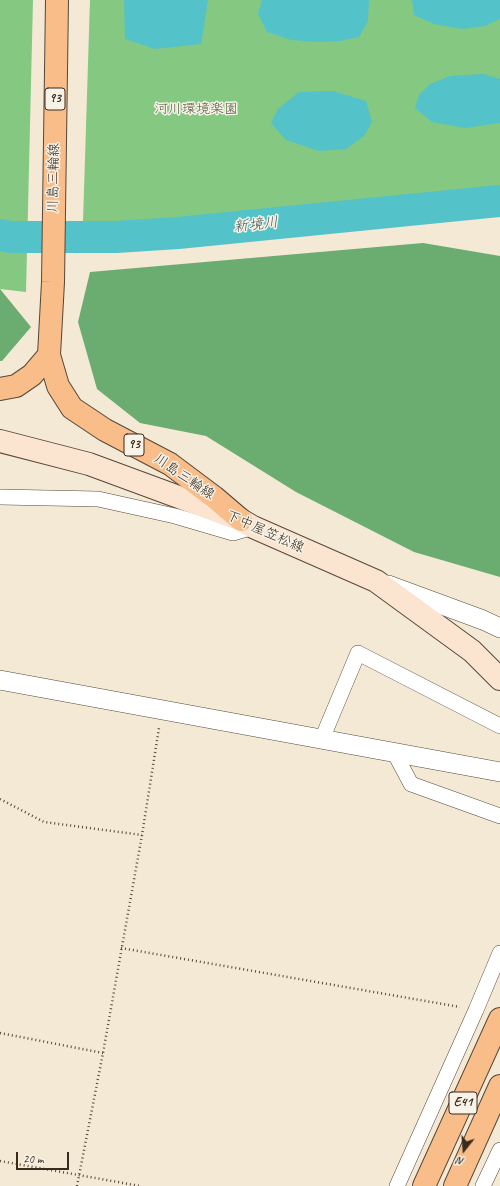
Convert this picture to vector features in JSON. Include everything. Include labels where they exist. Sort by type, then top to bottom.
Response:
[{"type":"main road","name":"川島三輪線","points":[[57,0],[53,282],[48,355],[58,386],[72,408],[105,430],[170,464],[247,523]]},
{"type":"main road","points":[[0,389],[16,386],[32,376],[48,355]]},
{"type":"main road","name":"下中屋笠松線","points":[[0,441],[89,464],[247,523],[376,581],[472,651],[500,679]]},
{"type":"main road","name":"E41","points":[[424,1186],[500,1019]]},
{"type":"main road","name":"E41","points":[[455,1186],[500,1086]]},
{"type":"street","points":[[0,497],[98,499],[175,516],[233,533],[247,523]]},
{"type":"street","points":[[376,581],[483,620],[500,628]]},
{"type":"street","points":[[322,739],[358,653],[500,726]]},
{"type":"street","points":[[0,680],[500,772]]},
{"type":"street","points":[[394,752],[411,784],[500,816]]},
{"type":"street","points":[[397,1186],[500,953]]},
{"type":"street","points":[[483,1186],[500,1150]]},
{"type":"path","points":[[77,1186],[142,835],[162,710]]},
{"type":"path","points":[[0,799],[44,822],[142,835]]},
{"type":"path","points":[[121,948],[476,1010]]},
{"type":"path","points":[[0,1032],[103,1052]]},
{"type":"path","points":[[0,1161],[140,1186]]},
{"type":"green space","points":[[0,0],[33,0],[26,292],[0,289]]},
{"type":"green space","name":"河川環境楽園","points":[[90,0],[500,0],[500,194],[279,211],[123,226],[83,222]]},
{"type":"green space","points":[[423,243],[500,256],[500,577],[414,552],[296,492],[206,436],[140,423],[97,389],[78,322],[90,272]]},
{"type":"green space","points":[[0,289],[31,327],[2,361],[0,361]]},
{"type":"water","points":[[124,0],[208,0],[201,44],[155,49],[125,39]]},
{"type":"water","points":[[262,0],[369,0],[368,21],[359,37],[340,41],[317,42],[291,40],[267,32],[258,14]]},
{"type":"water","points":[[412,0],[500,0],[500,19],[485,26],[462,29],[434,24],[414,15]]},
{"type":"water","points":[[483,74],[500,79],[500,123],[465,128],[432,122],[415,108],[419,95],[430,84],[450,76]]},
{"type":"water","points":[[333,91],[366,101],[372,122],[364,136],[346,149],[319,151],[286,140],[271,123],[278,109],[299,92]]},
{"type":"waterway","name":"新境川","points":[[0,235],[10,237],[116,237],[178,233],[500,201]]}]
